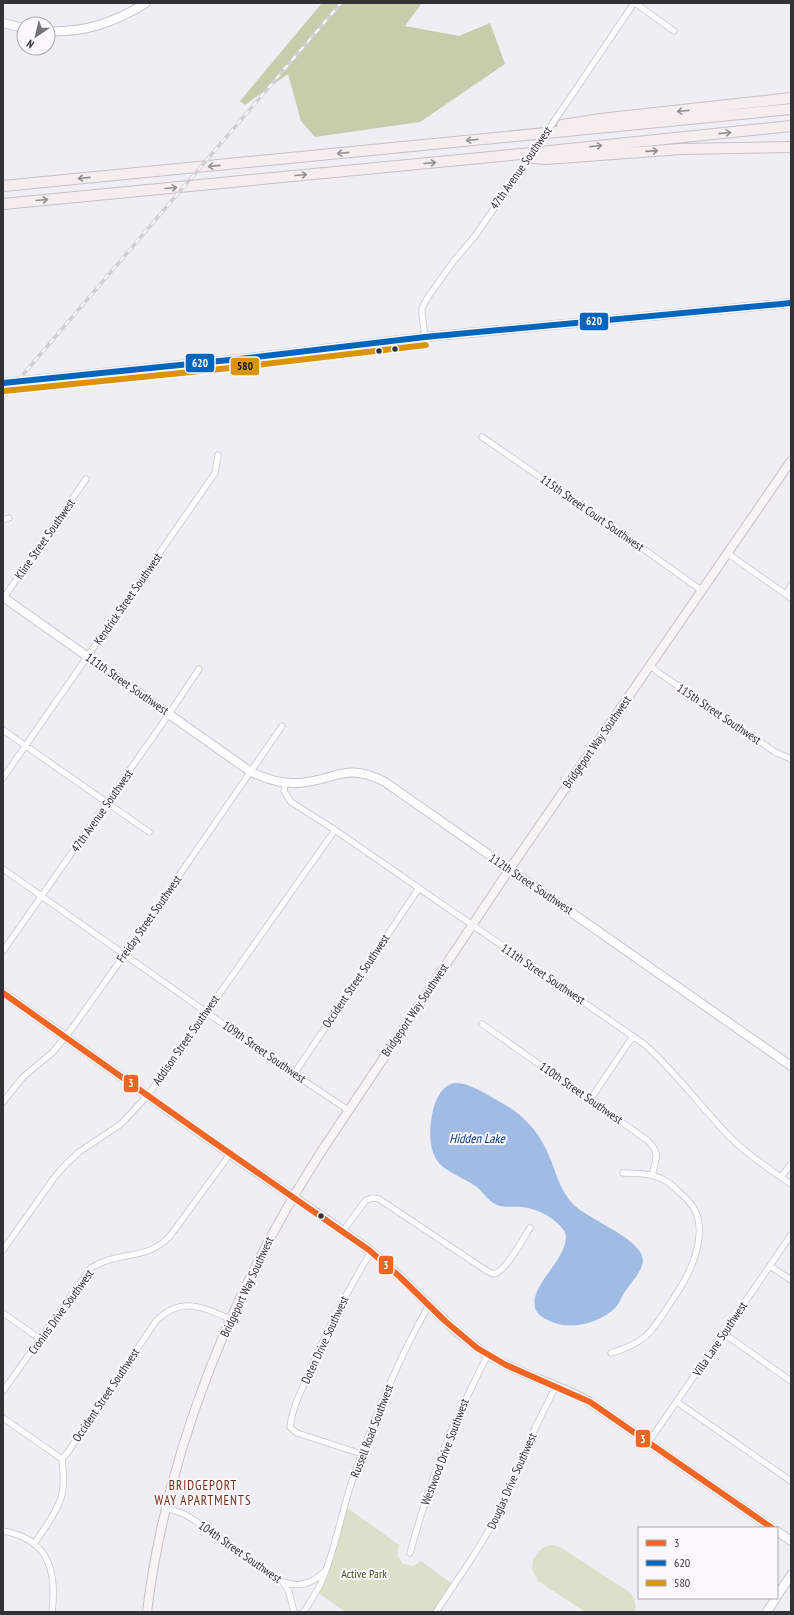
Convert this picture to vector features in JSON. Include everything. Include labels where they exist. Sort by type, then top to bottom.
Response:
[{"type":"highway","points":[[511,136],[600,119],[791,98]]},
{"type":"highway","points":[[3,186],[791,109]]},
{"type":"highway","points":[[3,204],[501,156],[791,126]]},
{"type":"highway","points":[[501,156],[546,159],[681,150],[791,147]]},
{"type":"main road","name":"Bridgeport Way Southwest","points":[[147,1612],[156,1555],[167,1508],[195,1410],[230,1319],[262,1253],[293,1196],[348,1110],[509,870],[791,461]]},
{"type":"street","points":[[56,31],[76,30],[109,23],[146,3]]},
{"type":"street","points":[[635,3],[674,32]]},
{"type":"street","name":"47th Avenue Southwest","points":[[425,336],[422,308],[428,297],[453,262],[475,236],[635,3]]},
{"type":"street","points":[[3,23],[16,26]]},
{"type":"street","points":[[3,383],[240,358],[425,336],[791,303]]},
{"type":"street","name":"115th Street Court Southwest","points":[[482,437],[701,590]]},
{"type":"street","name":"Kendrick Street Southwest","points":[[3,778],[215,473],[218,455]]},
{"type":"street","name":"Kline Street Southwest","points":[[3,598],[86,479]]},
{"type":"street","points":[[727,553],[791,598]]},
{"type":"street","points":[[786,594],[791,586]]},
{"type":"street","name":"111th Street Southwest","points":[[3,598],[251,772]]},
{"type":"street","name":"115th Street Southwest","points":[[650,665],[659,673],[775,752],[791,759]]},
{"type":"street","name":"47th Avenue Southwest","points":[[3,951],[199,669]]},
{"type":"street","name":"Freiday Street Southwest","points":[[3,1102],[22,1077],[53,1052],[65,1037],[125,954],[282,726]]},
{"type":"street","points":[[3,730],[149,832]]},
{"type":"street","name":"112th Street Southwest","points":[[251,772],[267,779],[285,783],[304,783],[352,772],[367,774],[385,782],[791,1066]]},
{"type":"street","name":"111th Street Southwest","points":[[285,783],[284,790],[291,802],[419,888],[633,1036],[657,1056],[675,1074],[732,1140],[751,1156],[791,1184]]},
{"type":"street","name":"Addison Street Southwest","points":[[3,1250],[54,1178],[66,1164],[79,1152],[121,1124],[148,1095],[334,830]]},
{"type":"street","name":"109th Street Southwest","points":[[3,869],[294,1074],[348,1110]]},
{"type":"street","name":"Occident Street Southwest","points":[[294,1074],[419,888]]},
{"type":"street","points":[[3,992],[230,1154],[343,1231],[371,1252],[472,1343],[488,1354],[516,1369],[590,1402],[771,1527]]},
{"type":"street","name":"110th Street Southwest","points":[[482,1024],[648,1140],[655,1148],[656,1156],[652,1175]]},
{"type":"street","points":[[590,1100],[633,1036]]},
{"type":"street","name":"Cronins Drive Southwest","points":[[3,1391],[91,1268],[109,1259],[148,1252],[165,1242],[230,1154]]},
{"type":"street","points":[[782,1177],[791,1164]]},
{"type":"street","points":[[612,1353],[629,1347],[648,1335],[691,1269],[697,1248],[699,1229],[697,1216],[692,1205],[670,1184],[652,1175],[623,1172]]},
{"type":"street","points":[[343,1231],[366,1200],[372,1198],[379,1199],[487,1271],[494,1274],[499,1273],[504,1267],[530,1228]]},
{"type":"street","name":"Villa Lane Southwest","points":[[648,1443],[791,1235]]},
{"type":"street","name":"Doten Drive Southwest","points":[[362,1454],[294,1432],[290,1427],[312,1365],[349,1287],[371,1252]]},
{"type":"street","points":[[770,1266],[791,1280]]},
{"type":"street","name":"Occident Street Southwest","points":[[62,1459],[151,1328],[162,1315],[177,1307],[191,1305],[210,1310],[230,1319]]},
{"type":"street","name":"Russell Road Southwest","points":[[304,1612],[320,1584],[328,1562],[373,1422],[395,1372],[429,1305]]},
{"type":"street","points":[[3,1313],[40,1339]]},
{"type":"street","points":[[723,1333],[791,1380]]},
{"type":"street","name":"Westwood Drive Southwest","points":[[410,1553],[426,1497],[445,1447],[466,1398],[488,1354]]},
{"type":"street","name":"Douglas Drive Southwest","points":[[436,1612],[497,1517],[536,1426],[556,1386]]},
{"type":"street","points":[[677,1402],[791,1482]]},
{"type":"street","points":[[3,1418],[62,1459],[64,1488],[52,1516],[34,1544]]},
{"type":"street","name":"104th Street Southwest","points":[[167,1508],[191,1518],[283,1582],[289,1592],[294,1612]]},
{"type":"street","points":[[3,1530],[21,1536],[34,1544],[44,1555],[52,1575],[54,1589],[52,1612]]},
{"type":"street","points":[[778,1532],[791,1541]]},
{"type":"street","name":"Russell Road Southwest","points":[[283,1582],[294,1585],[309,1583],[319,1577],[324,1571],[328,1562]]},
{"type":"street","points":[[778,1594],[791,1575]]},
{"type":"street","points":[[767,1612],[775,1599]]},
{"type":"green space","points":[[322,3],[422,3],[405,26],[459,36],[490,23],[505,64],[420,122],[315,137],[301,121],[288,74],[245,105],[240,101]]},
{"type":"green space","name":"Active Park","points":[[345,1506],[399,1545],[397,1555],[403,1564],[413,1566],[421,1561],[454,1585],[436,1612],[345,1612],[316,1591],[320,1584]]},
{"type":"green space","points":[[551,1545],[560,1547],[628,1591],[636,1606],[635,1612],[585,1612],[538,1581],[532,1569],[533,1559],[542,1548]]},
{"type":"water","name":"Hidden Lake","points":[[454,1083],[465,1084],[479,1090],[514,1110],[530,1124],[542,1142],[568,1199],[589,1216],[625,1237],[641,1253],[643,1261],[639,1272],[617,1306],[609,1313],[592,1322],[565,1325],[556,1324],[540,1316],[537,1312],[535,1308],[535,1299],[538,1289],[562,1251],[565,1241],[565,1232],[552,1218],[540,1212],[528,1208],[494,1204],[477,1187],[447,1170],[438,1162],[434,1155],[430,1140],[433,1110],[440,1093],[446,1087]]},
{"type":"railway","points":[[3,398],[341,3]]},
{"type":"transit line","name":"620","points":[[3,383],[239,359],[425,337],[791,303]]},
{"type":"transit line","name":"580","points":[[4,391],[240,367],[426,345]]},
{"type":"transit line","name":"3","points":[[3,993],[369,1250],[400,1277],[445,1321],[477,1348],[506,1365],[590,1402],[771,1527]]},
{"type":"district","name":"BRIDGEPORT WAY APARTMENTS","points":[[203,1492]]}]
